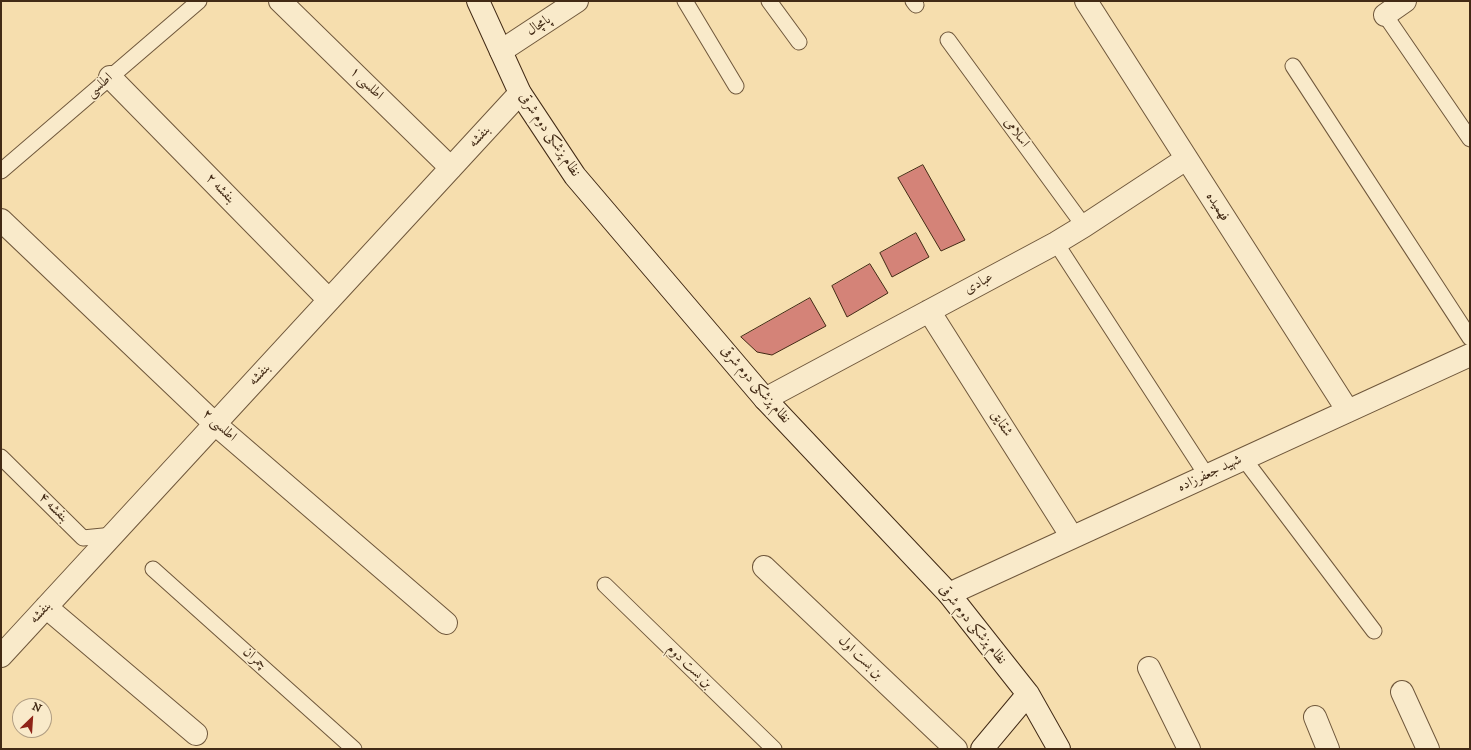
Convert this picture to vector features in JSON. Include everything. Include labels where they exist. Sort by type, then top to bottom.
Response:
[{"type":"street","name":"اطلسی ۱","points":[[280,1],[451,168]]},
{"type":"street","name":"نظام پزشکی دوم شرقی","points":[[478,1],[520,94],[575,176],[765,399],[949,594],[1028,694],[1059,749]]},
{"type":"street","name":"پامچال","points":[[501,51],[577,1]]},
{"type":"street","name":"فهمیده","points":[[1086,1],[1348,411]]},
{"type":"street","points":[[1386,15],[1405,1]]},
{"type":"street","name":"بنفشه ۲","points":[[110,77],[329,300]]},
{"type":"street","name":"بنفشه","points":[[1,656],[520,94]]},
{"type":"street","name":"عبادی","points":[[765,399],[1056,243],[1186,159]]},
{"type":"street","name":"اطلسی ۲","points":[[1,220],[215,424],[446,623]]},
{"type":"street","name":"شقایق","points":[[929,311],[1072,537]]},
{"type":"street","name":"شهید جعفرزاده","points":[[949,594],[1470,354]]},
{"type":"street","name":"بن بست اول","points":[[764,567],[956,749]]},
{"type":"street","points":[[46,607],[196,734]]},
{"type":"street","points":[[1149,668],[1189,749]]},
{"type":"street","points":[[1402,692],[1428,749]]},
{"type":"street","points":[[982,749],[1028,694]]},
{"type":"street","points":[[1315,718],[1328,749]]},
{"type":"lane","name":"اطلسی","points":[[1,171],[198,1]]},
{"type":"lane","points":[[684,1],[736,86]]},
{"type":"lane","points":[[769,1],[799,42]]},
{"type":"lane","points":[[1386,15],[1470,139]]},
{"type":"lane","name":"اسلامی","points":[[948,40],[1084,226]]},
{"type":"lane","points":[[1293,66],[1470,338]]},
{"type":"lane","points":[[1056,243],[1207,476]]},
{"type":"lane","name":"بنفشه ۴","points":[[1,457],[83,538],[113,535]]},
{"type":"lane","points":[[1244,459],[1374,631]]},
{"type":"lane","name":"چمران","points":[[153,569],[354,749]]},
{"type":"lane","name":"بن بست دوم","points":[[605,585],[774,749]]},
{"type":"building","points":[[923,165],[965,240],[941,251],[898,178]]},
{"type":"building","points":[[916,233],[929,257],[892,277],[880,253]]},
{"type":"building","points":[[870,264],[888,293],[847,317],[832,286]]},
{"type":"building","points":[[810,298],[826,326],[772,355],[757,352],[741,337]]}]
